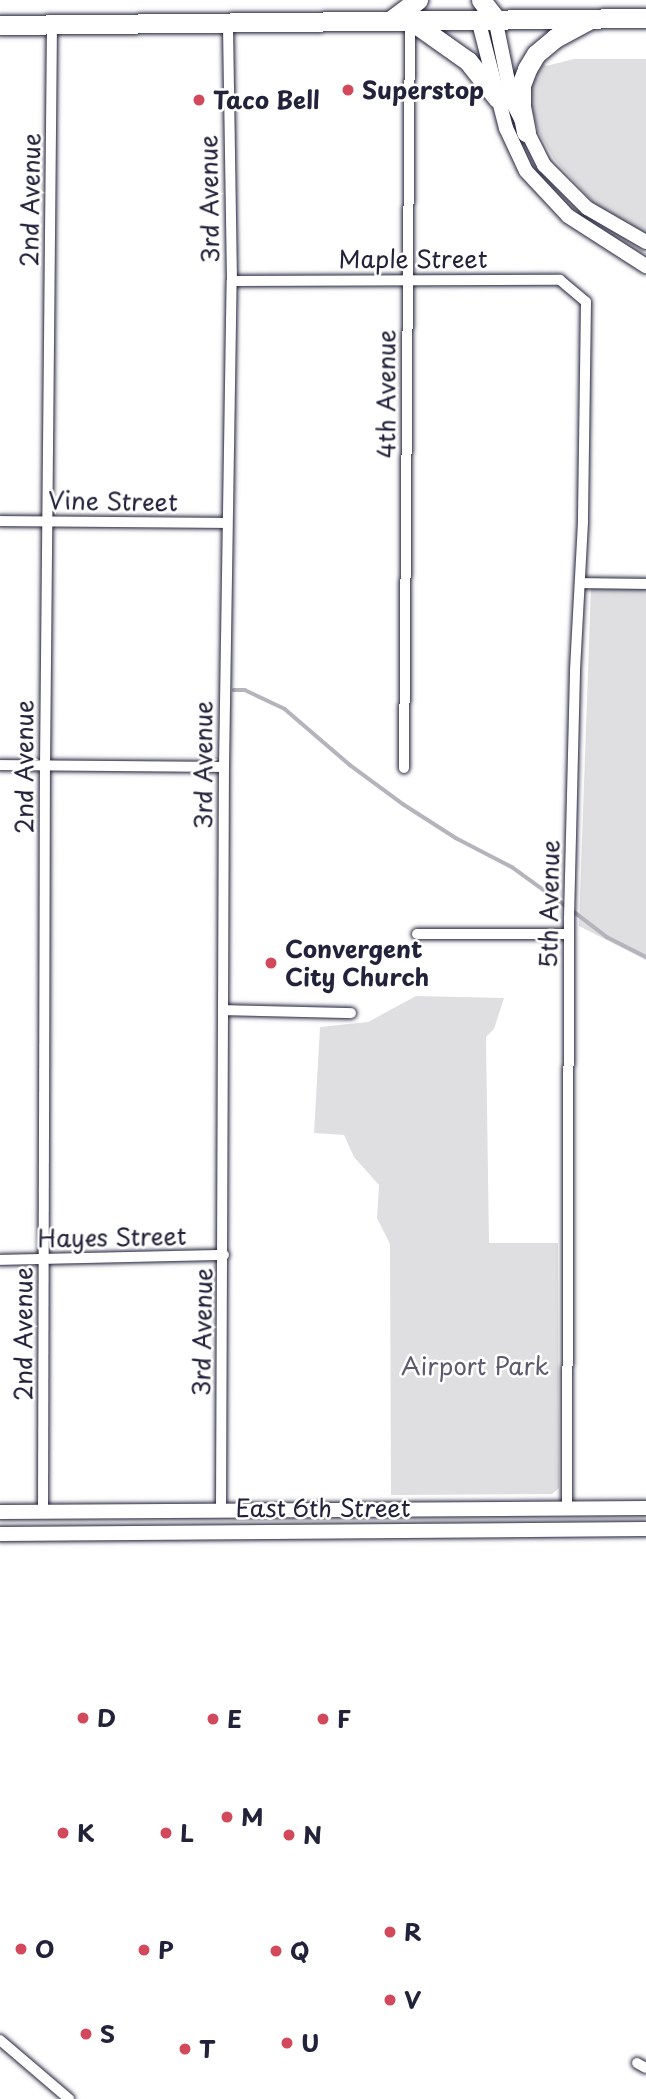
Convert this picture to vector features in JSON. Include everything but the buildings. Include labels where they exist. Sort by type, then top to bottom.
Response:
[{"type":"highway","points":[[401,20],[418,0]]},
{"type":"highway","points":[[0,25],[401,20],[485,12],[646,18]]},
{"type":"highway","points":[[526,132],[521,106],[521,85],[527,69],[536,54],[555,38],[593,18]]},
{"type":"highway","points":[[401,20],[468,61],[498,99]]},
{"type":"street","points":[[485,12],[498,99],[515,150],[545,195],[581,226],[646,266]]},
{"type":"street","points":[[485,12],[512,101],[544,165],[567,191],[596,215],[646,242]]},
{"type":"street","name":"4th Avenue","points":[[401,20],[408,279],[404,768]]},
{"type":"street","name":"3rd Avenue","points":[[221,1509],[226,523],[232,281],[228,22]]},
{"type":"street","name":"2nd Avenue","points":[[43,1510],[45,766],[52,25]]},
{"type":"street","name":"Maple Street","points":[[232,281],[560,280],[586,302]]},
{"type":"street","name":"5th Avenue","points":[[567,1508],[569,900],[586,302]]},
{"type":"street","name":"Vine Street","points":[[0,521],[226,523]]},
{"type":"street","points":[[580,583],[646,584]]},
{"type":"street","points":[[0,765],[224,768]]},
{"type":"street","points":[[417,934],[569,934]]},
{"type":"street","points":[[224,1010],[351,1013]]},
{"type":"street","name":"Hayes Street","points":[[0,1260],[224,1255]]},
{"type":"street","name":"East 6th Street","points":[[0,1512],[646,1508]]},
{"type":"street","name":"East 6th Street","points":[[0,1534],[646,1529]]},
{"type":"street","points":[[0,2040],[69,2099]]},
{"type":"street","points":[[646,2060],[637,2063],[646,2068]]},
{"type":"green space","points":[[538,58],[546,66],[574,59],[646,59],[646,233],[595,204],[554,159],[538,131],[530,102],[531,69]]},
{"type":"green space","points":[[591,588],[646,588],[646,960],[579,926]]},
{"type":"green space","name":"Airport Park","points":[[416,996],[504,998],[494,1029],[486,1037],[489,1243],[558,1243],[559,1488],[552,1494],[391,1495],[390,1244],[377,1218],[379,1185],[354,1157],[344,1135],[314,1133],[320,1027],[368,1022]]},
{"type":"waterway","points":[[234,690],[245,690],[285,709],[350,765],[403,804],[456,838],[512,867],[567,907]]},
{"type":"waterway","points":[[573,911],[607,937],[646,957]]},
{"type":"place","name":"Superstop","points":[[348,90]]},
{"type":"place","name":"Taco Bell","points":[[199,100]]},
{"type":"place","name":"Convergent City Church","points":[[271,963]]},
{"type":"place","name":"D","points":[[83,1718]]},
{"type":"place","name":"E","points":[[213,1719]]},
{"type":"place","name":"F","points":[[323,1719]]},
{"type":"place","name":"M","points":[[227,1817]]},
{"type":"place","name":"K","points":[[63,1833]]},
{"type":"place","name":"L","points":[[166,1833]]},
{"type":"place","name":"N","points":[[289,1835]]},
{"type":"place","name":"R","points":[[390,1932]]},
{"type":"place","name":"O","points":[[21,1949]]},
{"type":"place","name":"P","points":[[144,1950]]},
{"type":"place","name":"Q","points":[[276,1951]]},
{"type":"place","name":"V","points":[[390,2000]]},
{"type":"place","name":"S","points":[[86,2034]]},
{"type":"place","name":"U","points":[[287,2043]]},
{"type":"place","name":"T","points":[[185,2049]]}]
